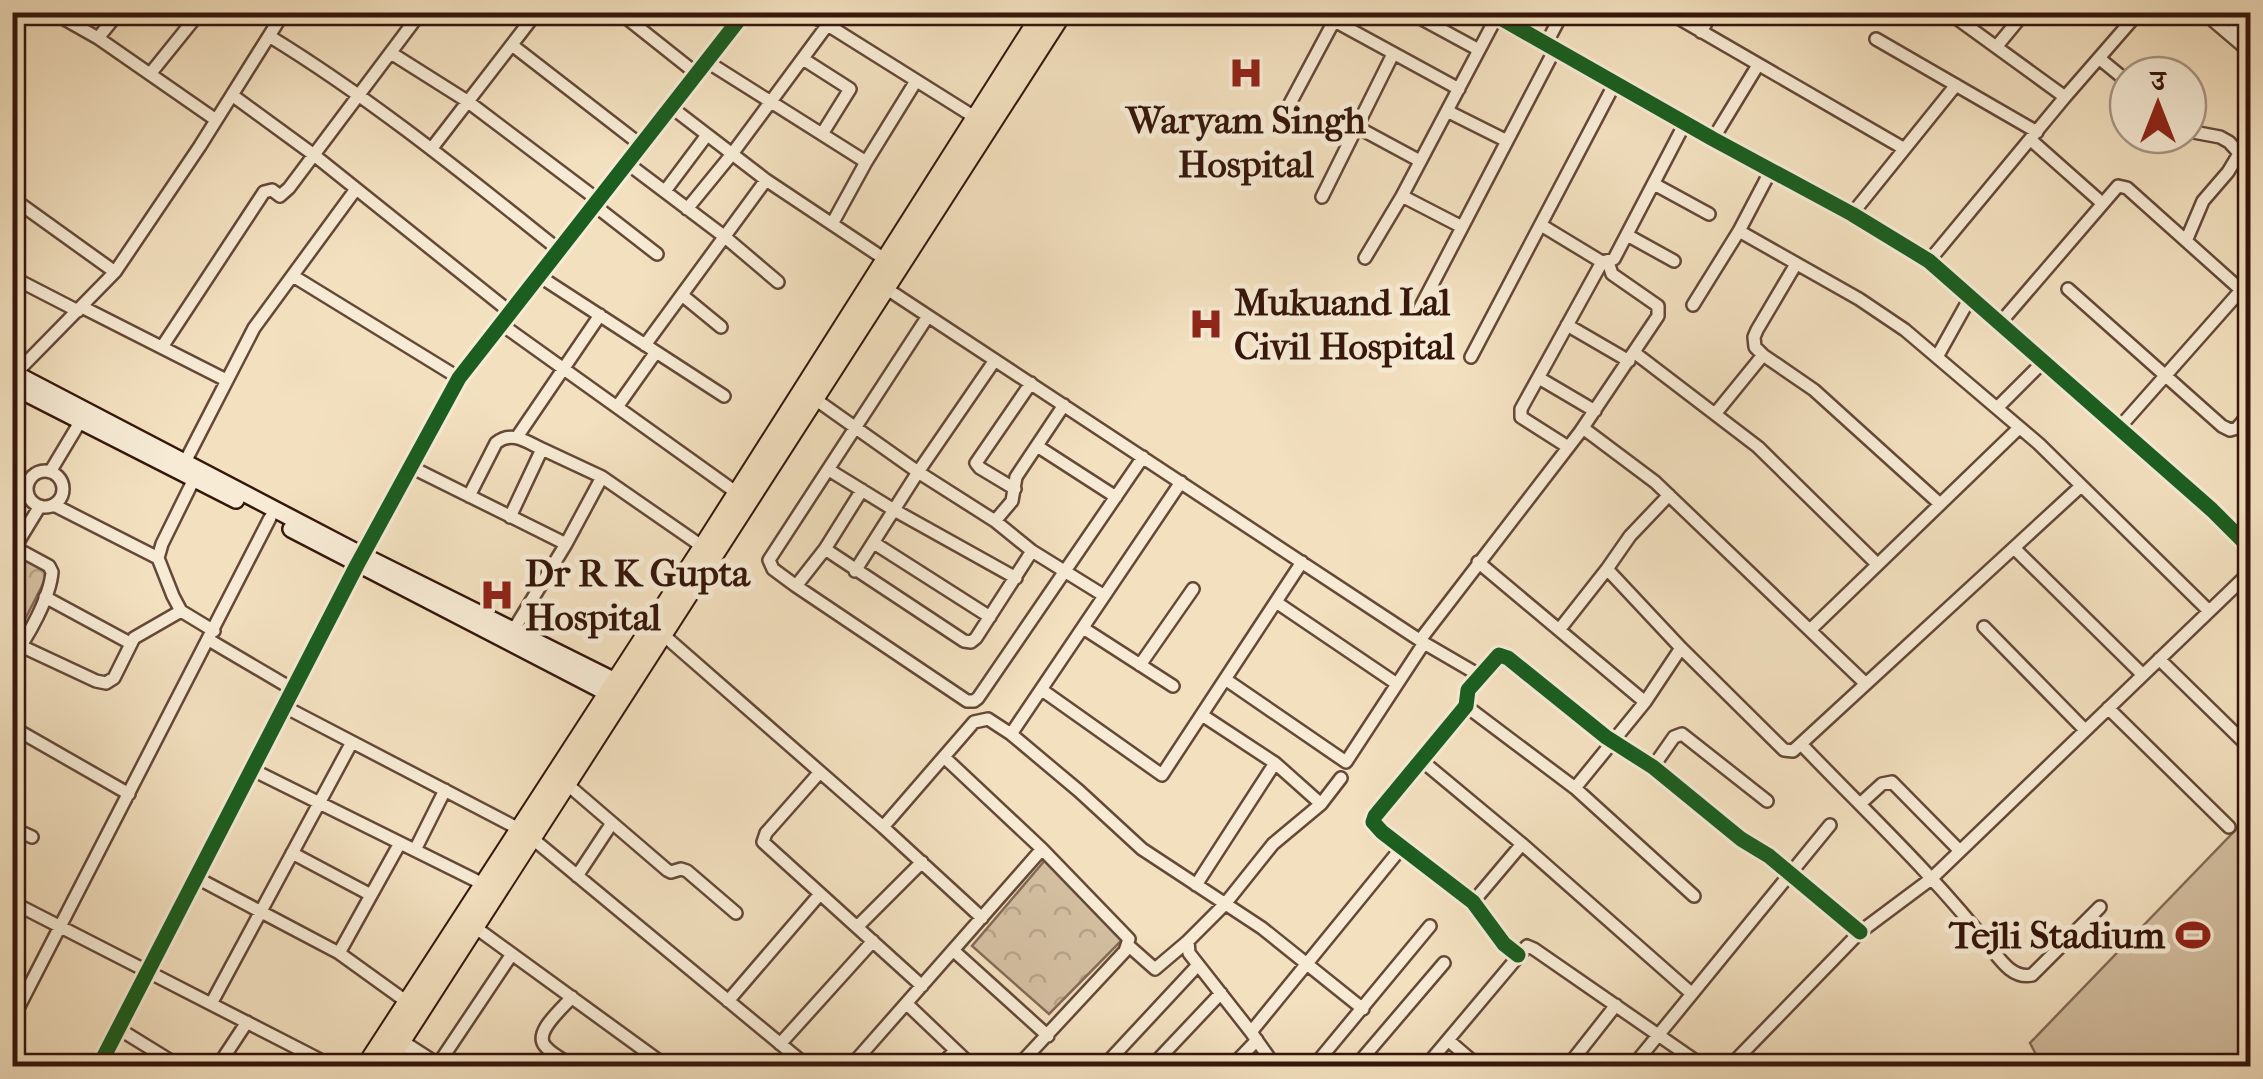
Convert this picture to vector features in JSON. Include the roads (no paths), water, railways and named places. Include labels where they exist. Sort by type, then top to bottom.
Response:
[{"type":"main road","points":[[366,1066],[394,1038],[657,630],[814,399],[880,284],[886,260],[1043,12]]},
{"type":"main road","points":[[657,630],[737,493],[1063,12]]},
{"type":"main road","points":[[13,378],[80,422],[270,518],[514,629],[618,690]]},
{"type":"main road","points":[[13,378],[184,462],[359,560],[618,690]]},
{"type":"main road","points":[[385,1066],[407,1002],[468,923],[483,884],[568,785],[618,690]]},
{"type":"street","points":[[52,12],[98,38],[216,120]]},
{"type":"street","points":[[98,38],[119,12]]},
{"type":"street","points":[[13,378],[115,272],[284,12]]},
{"type":"street","points":[[162,347],[264,192],[268,189],[283,195],[421,12]]},
{"type":"street","points":[[432,148],[537,12]]},
{"type":"street","points":[[619,12],[702,67],[771,102],[866,162]]},
{"type":"street","points":[[807,12],[976,118]]},
{"type":"street","points":[[688,209],[838,12]]},
{"type":"street","points":[[1318,12],[1340,19],[1393,54],[1458,89]]},
{"type":"street","points":[[1409,12],[1479,50]]},
{"type":"street","points":[[1420,308],[1507,141],[1563,12]]},
{"type":"street","points":[[1668,12],[1903,148]]},
{"type":"street","points":[[1701,32],[1712,12]]},
{"type":"street","points":[[1997,46],[2025,12]]},
{"type":"street","points":[[1929,261],[2139,12]]},
{"type":"street","points":[[2203,12],[2250,52]]},
{"type":"street","points":[[2230,34],[2248,12]]},
{"type":"street","points":[[1951,13],[2065,97]]},
{"type":"street","points":[[150,74],[197,14]]},
{"type":"street","points":[[1365,258],[1402,196],[1494,14],[1929,261],[2212,510],[2250,548]]},
{"type":"street","points":[[100,1066],[359,560],[459,378],[702,67],[736,16]]},
{"type":"street","points":[[1278,124],[1340,19]]},
{"type":"street","points":[[270,36],[432,148],[559,250]]},
{"type":"street","points":[[1876,39],[1956,84],[2034,136],[2102,203]]},
{"type":"street","points":[[512,45],[641,145]]},
{"type":"street","points":[[391,53],[468,101],[657,254]]},
{"type":"street","points":[[1322,197],[1393,54]]},
{"type":"street","points":[[2100,59],[2108,66]]},
{"type":"street","points":[[803,60],[850,89],[822,134]]},
{"type":"street","points":[[1714,140],[1758,65]]},
{"type":"street","points":[[832,224],[916,80]]},
{"type":"street","points":[[1470,357],[1615,83]]},
{"type":"street","points":[[1852,214],[1956,84]]},
{"type":"street","points":[[232,95],[356,189],[564,368],[737,493]]},
{"type":"street","points":[[671,107],[766,180],[886,260]]},
{"type":"street","points":[[1447,110],[1507,141]]},
{"type":"street","points":[[1568,448],[1521,417],[1521,408],[1605,262],[1614,259],[1685,124]]},
{"type":"street","points":[[1357,127],[1420,161]]},
{"type":"street","points":[[665,192],[708,135]]},
{"type":"street","points":[[2208,135],[2220,137],[2250,165]]},
{"type":"street","points":[[2186,241],[2204,201],[2240,152]]},
{"type":"street","points":[[627,162],[778,282]]},
{"type":"street","points":[[1693,305],[1771,170]]},
{"type":"street","points":[[617,407],[682,294],[766,180]]},
{"type":"street","points":[[1654,184],[1708,214]]},
{"type":"street","points":[[2000,322],[2118,186],[2127,188],[2186,241],[2246,285],[2120,428]]},
{"type":"street","points":[[184,462],[254,328],[356,189]]},
{"type":"street","points":[[1402,196],[1462,227]]},
{"type":"street","points":[[12,198],[115,272]]},
{"type":"street","points":[[1225,679],[1346,762],[1422,641],[1478,562],[1583,428],[1658,316],[1658,306],[1612,274],[1605,262],[1541,225]]},
{"type":"street","points":[[1739,231],[1890,320],[1936,356],[2020,428],[2209,611]]},
{"type":"street","points":[[1627,235],[1674,261]]},
{"type":"street","points":[[1796,264],[1754,337],[1755,347],[1814,390],[1940,504]]},
{"type":"street","points":[[292,276],[459,378]]},
{"type":"street","points":[[539,276],[724,396]]},
{"type":"street","points":[[12,277],[226,380]]},
{"type":"street","points":[[880,284],[1479,675]]},
{"type":"street","points":[[2068,289],[2222,426],[2237,428],[2250,413]]},
{"type":"street","points":[[682,294],[721,327]]},
{"type":"street","points":[[1936,356],[1971,296]]},
{"type":"street","points":[[517,437],[600,315]]},
{"type":"street","points":[[928,316],[769,560],[773,569],[796,586],[967,701],[974,702],[1143,457]]},
{"type":"street","points":[[1567,325],[1632,357],[1716,414],[1758,447],[1877,564]]},
{"type":"street","points":[[1716,414],[1762,355]]},
{"type":"street","points":[[855,571],[995,360]]},
{"type":"street","points":[[1997,408],[2044,361]]},
{"type":"street","points":[[1539,378],[1595,410]]},
{"type":"street","points":[[1014,490],[976,463],[1031,384]]},
{"type":"street","points":[[814,399],[1103,596]]},
{"type":"street","points":[[996,522],[1012,501],[1016,477],[1064,405]]},
{"type":"street","points":[[50,472],[80,422]]},
{"type":"street","points":[[1583,428],[1655,482],[1866,684]]},
{"type":"street","points":[[1810,630],[2020,428]]},
{"type":"street","points":[[469,496],[496,444],[517,437],[602,477],[704,547]]},
{"type":"street","points":[[1038,446],[1116,497]]},
{"type":"street","points":[[510,517],[542,449]]},
{"type":"street","points":[[411,467],[566,544]]},
{"type":"street","points":[[830,470],[1016,578]]},
{"type":"street","points":[[12,657],[52,580],[48,566],[14,546],[47,506],[59,500],[63,488],[50,472],[37,473],[28,484],[29,498],[47,506],[158,558]]},
{"type":"street","points":[[514,629],[602,477]]},
{"type":"street","points":[[194,479],[158,558],[173,596],[182,611],[211,636],[294,690]]},
{"type":"street","points":[[1010,734],[1181,482]]},
{"type":"street","points":[[1607,569],[1784,750],[1793,751],[2081,486]]},
{"type":"street","points":[[796,586],[825,550],[862,490]]},
{"type":"street","points":[[1559,630],[1630,536],[1669,495]]},
{"type":"street","points":[[12,1020],[270,518]]},
{"type":"street","points":[[874,543],[990,617]]},
{"type":"street","points":[[2014,548],[2142,674]]},
{"type":"street","points":[[825,550],[971,642],[1032,551]]},
{"type":"street","points":[[1042,690],[1162,775],[1302,562]]},
{"type":"street","points":[[1478,562],[1645,702]]},
{"type":"street","points":[[1730,1066],[1860,932],[1931,879],[2250,572]]},
{"type":"street","points":[[1140,664],[1192,589]]},
{"type":"street","points":[[45,596],[130,643]]},
{"type":"street","points":[[1276,602],[1397,684]]},
{"type":"street","points":[[21,646],[106,683],[114,678],[134,638],[182,611]]},
{"type":"street","points":[[1984,626],[2085,730]]},
{"type":"street","points":[[1083,628],[1172,686]]},
{"type":"street","points":[[657,630],[884,827],[982,918]]},
{"type":"street","points":[[1575,788],[1645,702],[1681,648]]},
{"type":"street","points":[[1518,955],[1504,944],[1472,902],[1374,822],[1466,706],[1468,690],[1479,675],[1495,657],[1504,656],[1654,767],[1860,932]]},
{"type":"street","points":[[2159,659],[2250,748]]},
{"type":"street","points":[[1466,706],[1575,788],[1694,896]]},
{"type":"street","points":[[285,707],[526,834],[807,1066]]},
{"type":"street","points":[[2108,708],[2229,828]]},
{"type":"street","points":[[1202,715],[1275,763],[1321,804]]},
{"type":"street","points":[[884,827],[978,720],[988,719],[1079,791],[1142,849],[1262,928],[1363,1009]]},
{"type":"street","points":[[12,727],[129,794]]},
{"type":"street","points":[[1654,767],[1674,737],[1682,734],[1767,801]]},
{"type":"street","points":[[211,1004],[352,742]]},
{"type":"street","points":[[1801,744],[1931,879],[2015,974],[2032,976],[2100,907]]},
{"type":"street","points":[[944,757],[1042,849],[1127,935],[1128,946],[1155,969],[1226,904],[1273,844],[1321,804],[1341,778]]},
{"type":"street","points":[[1422,760],[1692,994]]},
{"type":"street","points":[[1196,885],[1275,763]]},
{"type":"street","points":[[252,770],[483,884]]},
{"type":"street","points":[[820,772],[763,842],[922,986]]},
{"type":"street","points":[[1860,804],[1882,784],[1892,782],[1960,851]]},
{"type":"street","points":[[568,785],[667,870],[687,870],[736,913]]},
{"type":"street","points":[[414,850],[445,790]]},
{"type":"street","points":[[577,876],[612,823]]},
{"type":"street","points":[[1634,1066],[1830,825]]},
{"type":"street","points":[[12,828],[32,838]]},
{"type":"street","points":[[338,953],[400,843]]},
{"type":"street","points":[[1472,902],[1522,844]]},
{"type":"street","points":[[1232,1066],[1306,964],[1402,847]]},
{"type":"street","points":[[852,1066],[1042,849]]},
{"type":"street","points":[[292,854],[371,895]]},
{"type":"street","points":[[858,926],[922,862]]},
{"type":"street","points":[[197,878],[338,953],[407,1002]]},
{"type":"street","points":[[728,1001],[820,894]]},
{"type":"street","points":[[12,902],[332,1066]]},
{"type":"street","points":[[468,923],[666,1066]]},
{"type":"street","points":[[1314,1066],[1430,926]]},
{"type":"street","points":[[780,1044],[873,941]]},
{"type":"street","points":[[1188,941],[1188,953],[1275,1066]]},
{"type":"street","points":[[1018,1066],[1128,946]]},
{"type":"street","points":[[1426,1066],[1524,948],[1531,947],[1703,1066]]},
{"type":"street","points":[[954,950],[1048,1036]]},
{"type":"street","points":[[394,1038],[438,1066],[512,954]]},
{"type":"street","points":[[1356,1066],[1444,963]]},
{"type":"street","points":[[1104,1066],[1198,965]]},
{"type":"street","points":[[1152,1066],[1221,992]]},
{"type":"street","points":[[572,998],[546,1028],[541,1041],[573,1066]]},
{"type":"street","points":[[907,1004],[972,1066]]},
{"type":"street","points":[[1568,1066],[1616,1004]]},
{"type":"street","points":[[218,1066],[247,1022]]},
{"type":"street","points":[[119,1029],[179,1066]]},
{"type":"street","points":[[1448,1040],[1478,1066]]},
{"type":"street","points":[[941,1066],[955,1050]]},
{"type":"place","name":"Waryam Singh Hospital","points":[[1246,73]]},
{"type":"place","name":"Mukuand Lal Civil Hospital","points":[[1206,324]]},
{"type":"place","name":"Dr R K Gupta Hospital","points":[[497,595]]},
{"type":"place","name":"Tejli Stadium","points":[[2193,935]]}]
